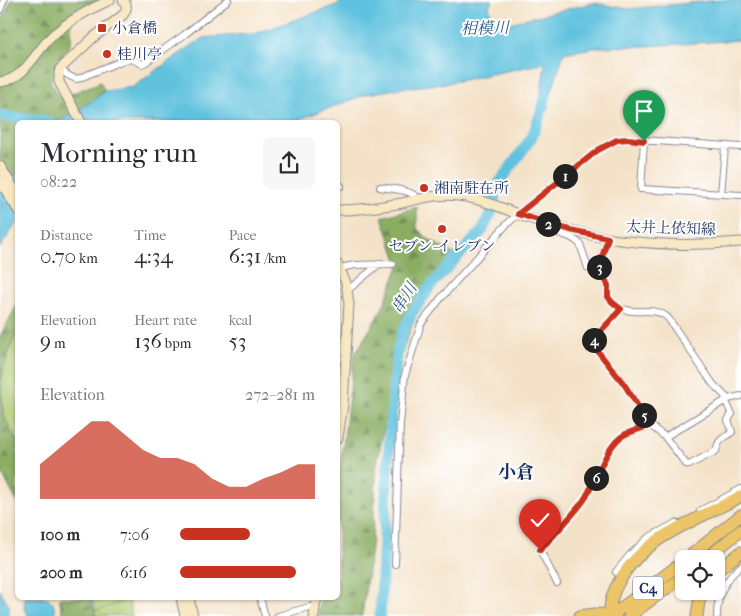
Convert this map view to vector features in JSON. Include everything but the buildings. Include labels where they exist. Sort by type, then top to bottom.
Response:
[{"type":"highway","points":[[611,616],[611,604],[617,584],[628,567],[640,554],[667,534],[741,496]]},
{"type":"highway","name":"C4","points":[[697,550],[741,515]]},
{"type":"highway","points":[[717,550],[741,530]]},
{"type":"highway","points":[[725,565],[741,552]]},
{"type":"highway","name":"C4","points":[[611,616],[675,568]]},
{"type":"highway","name":"C4","points":[[629,616],[675,583]]},
{"type":"highway","points":[[697,616],[700,600]]},
{"type":"highway","points":[[580,616],[602,614],[621,616]]},
{"type":"main road","points":[[0,82],[9,80],[20,73],[56,33],[89,11],[110,0]]},
{"type":"main road","points":[[80,120],[59,82],[60,69],[94,37],[123,15],[126,11],[126,1]]},
{"type":"main road","points":[[0,166],[15,190]]},
{"type":"main road","points":[[0,181],[15,205]]},
{"type":"main road","name":"太井上依知線","points":[[340,210],[379,207],[419,198],[447,195],[483,201],[517,214],[570,230],[608,238],[673,245],[741,242]]},
{"type":"main road","points":[[340,268],[348,290],[349,309],[343,404],[340,418]]},
{"type":"main road","points":[[182,600],[186,616]]},
{"type":"main road","points":[[189,600],[193,616]]},
{"type":"street","points":[[0,10],[4,0]]},
{"type":"street","points":[[60,69],[71,78],[77,79],[124,60],[132,59],[142,64],[184,35],[228,0]]},
{"type":"street","points":[[395,564],[400,423],[404,375],[421,324],[441,298],[517,214],[598,150],[617,140],[628,139],[741,147]]},
{"type":"street","points":[[644,141],[641,189],[741,195]]},
{"type":"street","points":[[721,194],[725,147]]},
{"type":"street","points":[[380,187],[404,190],[419,198]]},
{"type":"street","points":[[538,220],[538,225],[542,228],[570,237],[580,244],[588,268]]},
{"type":"street","points":[[608,238],[599,267],[608,285],[608,297],[621,309],[663,313],[713,384],[726,399],[732,414],[728,420],[732,432],[718,442],[716,451],[686,464],[665,437],[650,425],[624,384],[596,349],[594,344],[596,336],[621,309]]},
{"type":"street","points":[[348,290],[379,264]]},
{"type":"street","points":[[340,266],[393,264]]},
{"type":"street","points":[[665,437],[726,399],[741,396]]},
{"type":"street","points":[[557,583],[540,550],[582,504],[609,451],[616,442],[623,436],[650,425]]},
{"type":"street","points":[[616,572],[648,538],[741,489]]},
{"type":"street","points":[[717,616],[722,588],[728,578],[741,566]]},
{"type":"street","points":[[261,600],[265,616]]},
{"type":"street","points":[[278,616],[315,607]]},
{"type":"green space","points":[[11,0],[106,0],[72,18],[71,41],[50,81],[61,98],[100,82],[105,91],[61,120],[15,120],[15,175],[0,179],[0,26]]},
{"type":"green space","points":[[417,207],[417,229],[430,240],[457,256],[420,306],[394,379],[377,464],[372,540],[362,616],[318,616],[320,600],[340,600],[340,470],[354,356],[383,307],[399,266],[382,217]]},
{"type":"green space","points":[[15,309],[15,335],[3,369],[1,387],[3,414],[15,439],[15,498],[2,474],[0,460],[0,336]]},
{"type":"green space","points":[[15,335],[15,439],[3,414],[1,387],[3,369]]},
{"type":"green space","points":[[59,600],[91,600],[96,616],[63,616]]},
{"type":"green space","points":[[91,600],[128,600],[132,616],[96,616]]},
{"type":"green space","points":[[93,600],[127,600],[96,611]]},
{"type":"water","name":"相模川","points":[[342,0],[492,0],[489,6],[492,20],[504,25],[593,3],[629,9],[720,0],[741,0],[741,40],[599,47],[564,53],[546,109],[539,106],[545,63],[448,83],[367,94],[297,120],[61,120],[105,91],[133,87],[203,38],[258,33],[339,4]]},
{"type":"water","points":[[15,175],[15,225],[0,248],[0,179]]},
{"type":"water","points":[[0,590],[9,606],[9,616],[0,616]]},
{"type":"water","points":[[25,600],[50,600],[53,603],[56,616],[29,616],[24,609]]},
{"type":"waterway","name":"串川","points":[[380,616],[394,381],[402,333],[412,313],[433,283],[482,231],[492,211],[497,186],[532,137],[546,94]]},
{"type":"waterway","points":[[0,115],[40,120]]},
{"type":"place","name":"小倉橋","points":[[102,28]]},
{"type":"place","name":"桂川亭","points":[[107,54]]},
{"type":"place","name":"湘南駐在所","points":[[424,188]]},
{"type":"place","name":"セブン-イレブン","points":[[442,229]]},
{"type":"district","name":"小倉","points":[[516,472]]},
{"type":"route","points":[[540,550],[582,504],[609,451],[616,442],[623,436],[650,425],[624,384],[594,344],[596,336],[621,309],[608,297],[608,285],[599,267],[608,238],[570,230],[518,214],[598,150],[617,140],[644,141]]}]
